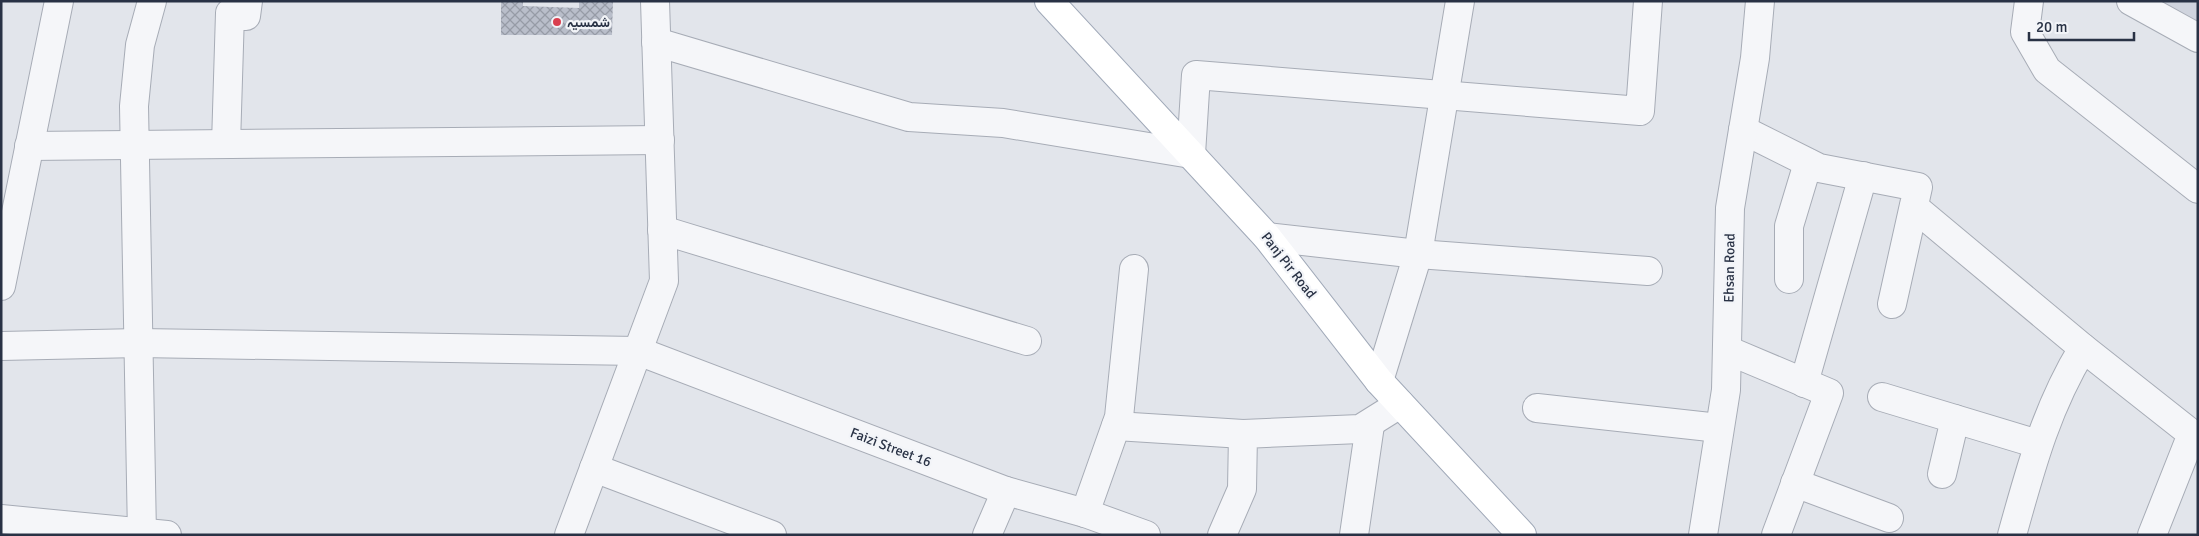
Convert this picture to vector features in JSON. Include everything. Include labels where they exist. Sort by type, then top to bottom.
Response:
[{"type":"main road","name":"Panj Pir Road","points":[[1055,5],[1267,237],[1379,381],[1522,535]]},
{"type":"street","points":[[1,286],[6,235],[29,146],[59,1]]},
{"type":"street","points":[[1,519],[150,534],[139,343],[134,106],[140,45],[152,1]]},
{"type":"street","points":[[226,144],[230,13],[246,16],[248,1]]},
{"type":"street","points":[[569,535],[664,281],[655,1]]},
{"type":"street","points":[[1379,381],[1418,254],[1460,1]]},
{"type":"street","points":[[656,42],[909,117],[1003,123],[1190,154],[1196,75],[1640,111],[1648,1]]},
{"type":"street","name":"Ehsan Road","points":[[1703,535],[1726,390],[1730,208],[1755,58],[1760,1]]},
{"type":"street","points":[[2029,1],[2024,32],[2047,70],[2198,188]]},
{"type":"street","points":[[2131,1],[2198,38]]},
{"type":"street","points":[[1743,130],[1819,168],[1918,187],[1892,304]]},
{"type":"street","points":[[29,146],[660,140]]},
{"type":"street","points":[[1788,279],[1789,226],[1808,163]]},
{"type":"street","points":[[1804,383],[1863,176]]},
{"type":"street","points":[[1914,207],[2083,348],[2192,434],[2152,535]]},
{"type":"street","points":[[662,230],[1027,342]]},
{"type":"street","points":[[1267,237],[1418,254],[1648,271]]},
{"type":"street","points":[[1085,513],[1119,417],[1134,269]]},
{"type":"street","name":"Faizi Street 16","points":[[1,346],[139,343],[638,351],[1006,491],[1085,513],[1146,535]]},
{"type":"street","points":[[2012,535],[2038,444],[2063,382],[2083,348]]},
{"type":"street","points":[[1727,350],[1829,393],[1776,535]]},
{"type":"street","points":[[1882,397],[2038,444]]},
{"type":"street","points":[[1116,426],[1243,434],[1360,429],[1370,425],[1400,404]]},
{"type":"street","points":[[1537,408],[1719,428]]},
{"type":"street","points":[[1942,474],[1955,419]]},
{"type":"street","points":[[1354,535],[1370,425]]},
{"type":"street","points":[[1222,535],[1242,489],[1243,434]]},
{"type":"street","points":[[594,468],[772,535]]},
{"type":"street","points":[[1795,483],[1889,518]]},
{"type":"street","points":[[987,535],[1006,491]]},
{"type":"shaded area","points":[[2131,1],[2198,1],[2198,38]]},
{"type":"building","name":"شمسیہ","points":[[501,1],[523,1],[523,6],[579,8],[579,1],[613,1],[612,35],[501,35]]},
{"type":"place","name":"شمسیہ","points":[[557,22]]}]
